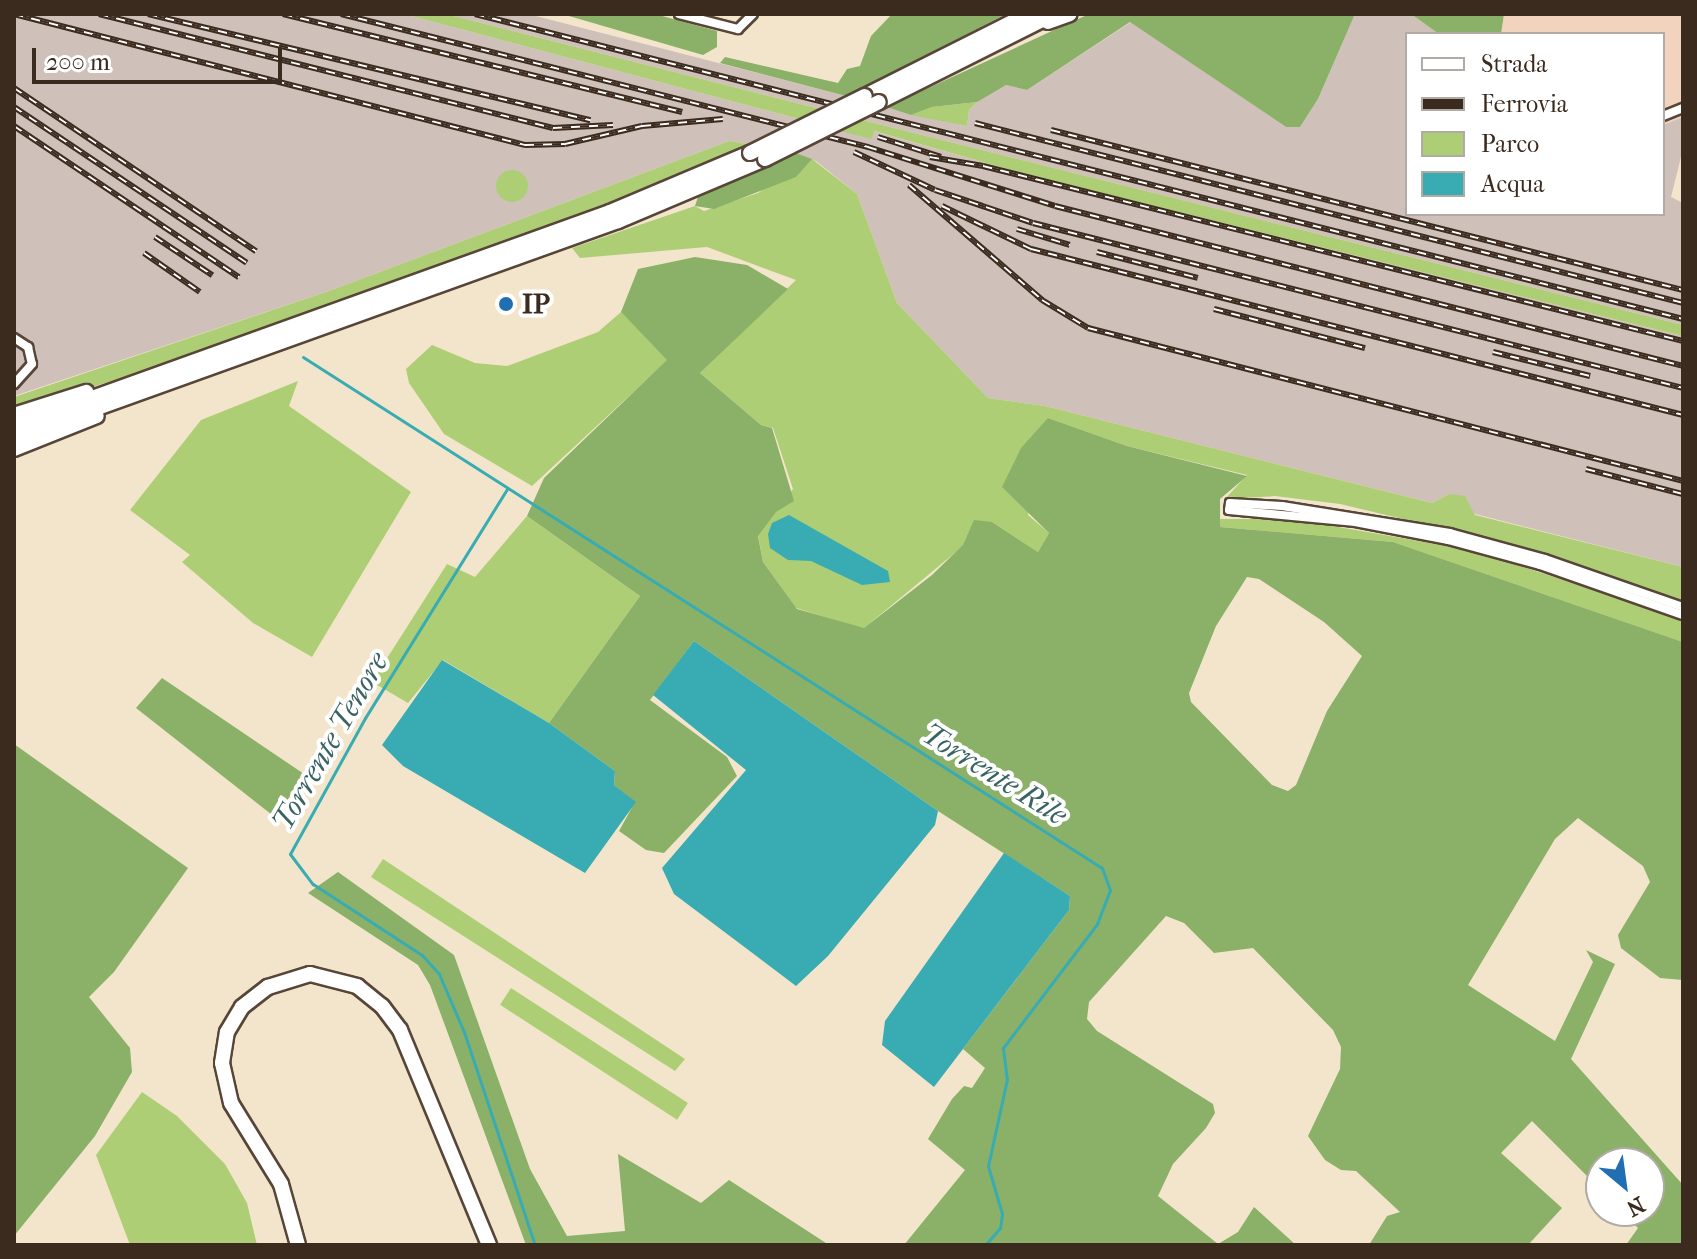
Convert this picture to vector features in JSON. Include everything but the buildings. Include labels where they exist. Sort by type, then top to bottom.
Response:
[{"type":"highway","points":[[1007,31],[1026,14]]},
{"type":"highway","points":[[14,426],[150,383],[644,211],[765,159],[872,99],[1007,31],[1054,14]]},
{"type":"highway","points":[[1007,31],[1070,14]]},
{"type":"highway","points":[[14,415],[150,383],[653,196],[872,99]]},
{"type":"highway","points":[[14,455],[19,443],[80,425],[150,383]]},
{"type":"highway","points":[[297,1242],[281,1184],[226,1091],[223,1049],[242,1007],[268,987],[310,974],[336,977],[372,997],[411,1051],[489,1245]]},
{"type":"street","points":[[679,14],[738,29],[753,14]]},
{"type":"street","points":[[14,338],[28,347],[32,364],[14,384]]},
{"type":"street","points":[[1683,607],[1545,559],[1450,533],[1380,519],[1230,503],[1229,510],[1367,524],[1463,544],[1683,615]]},
{"type":"shaded area","points":[[14,14],[404,14],[803,120],[754,145],[729,141],[329,291],[14,396]]},
{"type":"shaded area","points":[[446,14],[528,14],[846,96],[824,110]]},
{"type":"shaded area","points":[[1355,14],[1411,14],[1436,32],[1405,32],[1405,216],[1665,216],[1665,124],[1683,117],[1683,149],[1671,197],[1683,203],[1683,325],[862,120],[887,107],[967,126],[969,110],[986,93],[1006,85],[1027,90],[1131,22],[1286,127],[1300,127],[1318,99]]},
{"type":"shaded area","points":[[1504,14],[1683,14],[1683,117],[1665,124],[1665,32],[1501,32]]},
{"type":"shaded area","points":[[839,131],[872,138],[873,131],[1032,176],[1683,336],[1683,567],[1475,514],[1449,494],[1432,503],[1045,406],[988,398],[897,303],[857,194],[816,161],[793,152]]},
{"type":"green space","points":[[404,14],[446,14],[824,110],[803,120]]},
{"type":"green space","points":[[562,14],[655,14],[717,31],[717,47],[703,55]]},
{"type":"green space","points":[[892,14],[1006,14],[846,96],[720,63],[725,57],[838,83],[847,69],[860,66],[871,36]]},
{"type":"green space","points":[[1089,14],[1355,14],[1318,99],[1300,127],[1286,127],[1130,22],[1027,90],[1006,85],[977,102],[932,107],[911,115],[887,107]]},
{"type":"green space","points":[[1411,14],[1504,14],[1501,32],[1436,32]]},
{"type":"green space","points":[[977,102],[969,110],[967,126],[911,115],[932,107]]},
{"type":"green space","points":[[862,120],[1683,325],[1683,336],[1032,176],[874,131],[872,139],[839,131]]},
{"type":"green space","points":[[729,141],[754,145],[675,182],[170,364],[14,410],[14,397],[329,291]]},
{"type":"green space","points":[[793,152],[812,159],[796,177],[714,209],[695,206],[698,197]]},
{"type":"green space","points":[[812,159],[857,194],[897,303],[988,398],[1045,406],[1432,503],[1449,494],[1465,496],[1475,515],[1683,567],[1683,602],[1529,549],[1340,504],[1275,496],[1225,499],[1247,475],[1127,446],[1048,418],[1028,515],[1049,533],[1038,552],[992,522],[863,629],[796,608],[763,562],[758,535],[793,489],[773,428],[761,425],[700,373],[796,280],[707,247],[580,258],[572,248],[695,206],[704,211],[758,193]]},
{"type":"green space","points":[[512,170],[523,175],[528,186],[523,197],[512,202],[501,197],[496,186],[501,175]]},
{"type":"green space","points":[[695,257],[747,265],[788,289],[700,373],[761,425],[772,428],[794,501],[776,512],[758,536],[763,562],[797,609],[864,628],[932,575],[963,545],[974,520],[992,522],[1038,552],[1049,533],[1002,487],[1021,448],[1048,418],[1127,446],[1247,476],[1220,499],[1220,527],[1393,542],[1683,642],[1683,980],[1660,978],[1621,948],[1618,935],[1650,882],[1643,866],[1578,818],[1555,839],[1468,985],[1555,1041],[1593,962],[1586,950],[1615,964],[1571,1059],[1649,1147],[1585,1147],[1585,1174],[1532,1121],[1501,1153],[1562,1208],[1528,1245],[1369,1245],[1387,1216],[1400,1212],[1356,1171],[1341,1170],[1325,1160],[1308,1136],[1340,1069],[1341,1047],[1333,1030],[1253,948],[1214,953],[1184,923],[1166,916],[1089,1002],[1087,1019],[1097,1031],[1213,1104],[1215,1113],[1206,1128],[1173,1164],[1158,1196],[1218,1244],[1238,1232],[1254,1207],[1296,1245],[904,1245],[965,1170],[928,1139],[952,1099],[964,1086],[972,1088],[985,1068],[963,1049],[1069,910],[1070,896],[938,811],[694,641],[650,700],[727,757],[737,776],[664,853],[646,850],[619,831],[635,802],[614,785],[615,771],[549,723],[640,596],[527,516],[544,478],[667,360],[621,312],[638,269]],"holes":[[[1247,577],[1259,579],[1324,622],[1362,656],[1327,711],[1296,785],[1288,791],[1272,785],[1191,702],[1189,693],[1216,626]]]},
{"type":"green space","points":[[621,312],[668,360],[532,486],[444,434],[409,383],[406,369],[432,345],[475,363],[507,366],[598,332]]},
{"type":"green space","points":[[298,381],[289,406],[411,492],[312,657],[253,623],[182,562],[190,555],[130,510],[201,420]]},
{"type":"green space","points":[[527,516],[640,596],[549,723],[443,660],[408,703],[372,682],[447,564],[475,577]]},
{"type":"green space","points":[[1220,519],[1292,519],[1471,550],[1683,619],[1683,642],[1393,542],[1220,527]]},
{"type":"green space","points":[[162,678],[304,774],[276,818],[136,708]]},
{"type":"green space","points":[[14,744],[188,868],[114,972],[89,997],[130,1048],[132,1072],[95,1136],[14,1236]]},
{"type":"green space","points":[[383,859],[685,1059],[675,1071],[371,877]]},
{"type":"green space","points":[[338,872],[454,955],[530,1169],[567,1236],[625,1231],[618,1154],[701,1203],[729,1180],[829,1245],[526,1245],[430,985],[418,965],[308,893]]},
{"type":"green space","points":[[511,988],[688,1103],[677,1120],[500,1005]]},
{"type":"green space","points":[[142,1092],[177,1116],[225,1164],[247,1203],[257,1245],[130,1245],[96,1155]]},
{"type":"green space","points":[[1665,1165],[1683,1185],[1683,1245],[1626,1245],[1638,1228],[1665,1227]]},
{"type":"water","points":[[789,515],[888,571],[890,582],[862,585],[811,561],[788,560],[770,548],[768,534],[772,523]]},
{"type":"water","points":[[694,641],[938,811],[935,825],[828,956],[796,986],[674,894],[662,868],[746,770],[653,695]]},
{"type":"water","points":[[442,660],[549,723],[615,771],[614,785],[636,802],[585,873],[403,766],[382,745]]},
{"type":"water","points":[[1004,853],[1070,896],[1069,910],[934,1087],[882,1045],[885,1021]]},
{"type":"waterway","name":"Torrente Rile","points":[[303,357],[1102,868],[1110,890],[1097,924],[1003,1048],[1007,1079],[988,1166],[1002,1214],[1000,1228],[985,1245]]},
{"type":"waterway","name":"Torrente Tenore","points":[[507,489],[365,718],[290,854],[313,884],[422,955],[439,974],[464,1032],[535,1245]]},
{"type":"railway","points":[[14,14],[525,145],[565,144],[642,126],[723,119]]},
{"type":"railway","points":[[99,14],[553,128],[613,125]]},
{"type":"railway","points":[[148,14],[590,120]]},
{"type":"railway","points":[[283,14],[682,112]]},
{"type":"railway","points":[[341,14],[868,147],[1055,206],[1683,366]]},
{"type":"railway","points":[[475,14],[1683,319]]},
{"type":"railway","points":[[14,88],[256,251]]},
{"type":"railway","points":[[14,107],[247,263]]},
{"type":"railway","points":[[975,123],[1683,303]]},
{"type":"railway","points":[[14,126],[239,277]]},
{"type":"railway","points":[[1051,130],[1683,290]]},
{"type":"railway","points":[[878,137],[941,157]]},
{"type":"railway","points":[[854,152],[935,190],[1033,223],[1683,388]]},
{"type":"railway","points":[[930,157],[983,166],[1683,341]]},
{"type":"railway","points":[[909,185],[1042,300],[1088,328],[1683,481]]},
{"type":"railway","points":[[942,206],[1031,249],[1683,415]]},
{"type":"railway","points":[[1017,229],[1070,245]]},
{"type":"railway","points":[[155,237],[212,275]]},
{"type":"railway","points":[[1097,252],[1198,278]]},
{"type":"railway","points":[[144,253],[200,292]]},
{"type":"railway","points":[[1214,309],[1365,348]]},
{"type":"railway","points":[[1493,352],[1590,376]]},
{"type":"railway","points":[[1586,469],[1683,494]]},
{"type":"place","name":"IP","points":[[506,304]]}]
